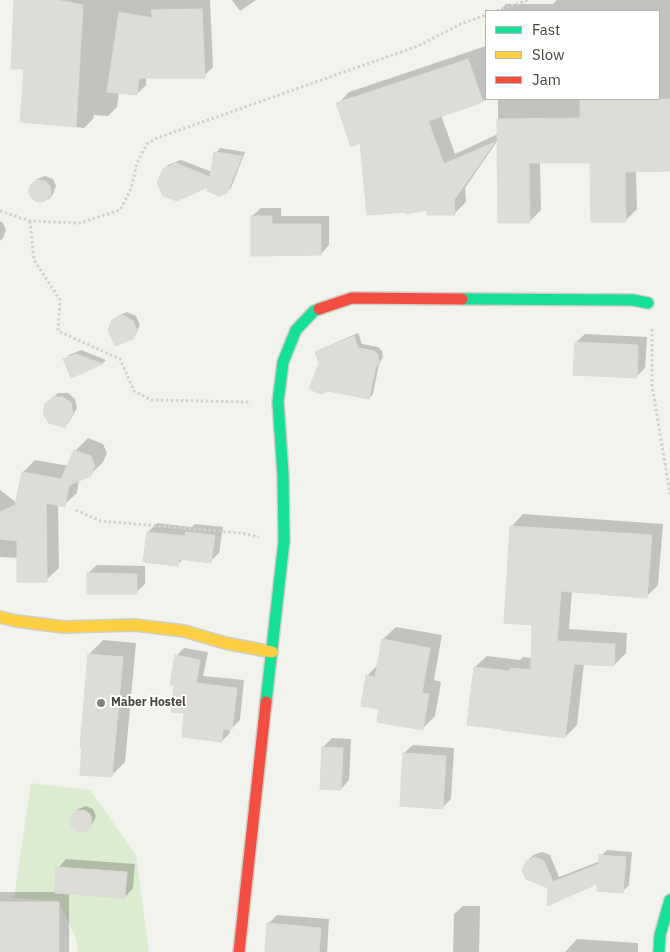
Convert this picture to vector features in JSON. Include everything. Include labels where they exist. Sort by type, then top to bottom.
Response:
[{"type":"street","points":[[239,952],[284,542],[283,475],[278,402],[283,362],[296,330],[314,311],[352,298],[633,300],[648,303]]},
{"type":"street","points":[[0,617],[64,627],[135,625],[184,631],[225,643],[272,652]]},
{"type":"street","points":[[659,952],[660,935],[670,900]]},
{"type":"path","points":[[501,10],[528,0]]},
{"type":"path","points":[[0,211],[30,221],[80,223],[120,210],[131,189],[137,162],[148,144],[157,138],[418,46],[462,24],[485,15]]},
{"type":"path","points":[[30,221],[34,260],[60,300],[58,331],[120,359],[134,391],[150,400],[278,402]]},
{"type":"path","points":[[648,303],[652,318],[652,385],[670,494]]},
{"type":"path","points":[[76,510],[101,521],[240,533],[284,542]]},
{"type":"green space","points":[[31,783],[90,790],[136,855],[149,952],[78,952],[76,938],[58,901],[14,898]]},
{"type":"building","points":[[14,0],[57,0],[83,5],[76,127],[20,122],[24,69],[11,69]]},
{"type":"building","points":[[202,9],[205,78],[139,78],[137,95],[107,92],[119,12],[152,18],[151,10]]},
{"type":"building","points":[[468,59],[483,102],[428,121],[444,164],[495,142],[454,200],[455,215],[427,215],[427,210],[406,214],[405,212],[367,215],[360,143],[351,147],[336,103]]},
{"type":"building","points":[[670,99],[670,171],[625,172],[626,222],[591,222],[590,163],[529,163],[530,223],[498,223],[497,119],[580,118],[580,100]]},
{"type":"building","points":[[214,152],[242,156],[227,193],[219,196],[207,191],[208,187],[177,201],[163,196],[157,182],[163,169],[176,163],[210,177]]},
{"type":"building","points":[[36,180],[44,180],[51,187],[51,195],[44,202],[36,202],[29,195],[29,187]]},
{"type":"building","points":[[251,216],[272,216],[272,224],[321,224],[321,255],[251,256]]},
{"type":"building","points":[[122,315],[132,320],[137,330],[133,339],[115,346],[108,330],[112,320]]},
{"type":"building","points":[[354,336],[358,348],[374,351],[378,355],[379,362],[375,369],[369,399],[328,391],[321,394],[309,389],[319,363],[315,352]]},
{"type":"building","points":[[575,342],[638,345],[637,378],[573,375]]},
{"type":"building","points":[[76,354],[103,364],[71,378],[63,359]]},
{"type":"building","points":[[53,397],[63,397],[71,403],[73,413],[65,428],[49,423],[43,414],[45,404]]},
{"type":"building","points":[[74,450],[91,456],[95,466],[91,476],[69,485],[65,507],[46,503],[47,582],[17,582],[17,541],[0,539],[0,512],[15,505],[22,472],[61,479]]},
{"type":"building","points":[[510,526],[652,535],[647,598],[561,591],[557,641],[615,644],[614,666],[574,664],[565,738],[467,725],[474,667],[510,671],[510,668],[531,670],[532,625],[504,623]]},
{"type":"building","points":[[147,532],[185,536],[186,532],[215,535],[211,563],[179,559],[178,566],[143,562]]},
{"type":"building","points":[[87,573],[137,574],[137,594],[87,594]]},
{"type":"building","points":[[382,639],[430,648],[422,693],[429,694],[423,730],[377,722],[379,709],[361,706],[366,675],[375,677]]},
{"type":"building","name":"Maber Hostel","points":[[88,654],[123,657],[112,777],[80,775],[82,748],[80,748]]},
{"type":"building","points":[[175,655],[200,660],[196,683],[237,688],[232,730],[223,729],[222,742],[182,737],[184,713],[171,712],[174,686],[170,685]]},
{"type":"building","points":[[322,747],[343,748],[341,790],[320,789]]},
{"type":"building","points":[[403,753],[446,756],[443,809],[400,806]]},
{"type":"building","points":[[81,810],[89,813],[92,821],[89,829],[81,832],[73,829],[70,821],[73,813]]},
{"type":"building","points":[[599,855],[626,857],[623,893],[597,891],[597,884],[547,906],[548,888],[526,879],[522,870],[526,861],[535,857],[544,861],[553,882],[599,864]]},
{"type":"building","points":[[56,867],[127,872],[125,898],[55,893]]},
{"type":"building","points":[[0,902],[59,902],[59,952],[0,952]]},
{"type":"building","points":[[267,923],[321,928],[319,952],[265,952]]},
{"type":"traffic: fast","points":[[462,299],[633,300],[648,303]]},
{"type":"traffic: fast","points":[[266,702],[284,541],[283,475],[278,402],[283,362],[296,330],[314,311],[319,309]]},
{"type":"traffic: fast","points":[[659,952],[660,935],[670,900]]},
{"type":"traffic: slow","points":[[0,617],[64,627],[135,625],[184,631],[225,643],[272,652]]},
{"type":"traffic: jam","points":[[319,309],[352,298],[462,299]]},
{"type":"traffic: jam","points":[[239,952],[266,702]]},
{"type":"place","name":"Maber Hostel","points":[[101,703]]}]
